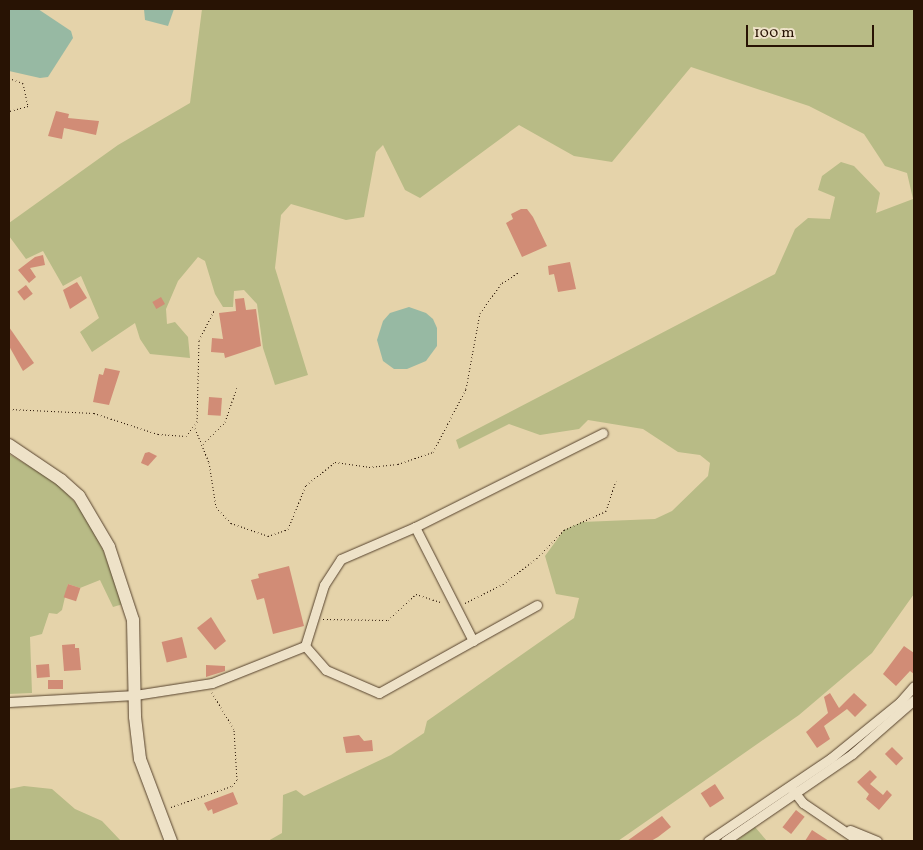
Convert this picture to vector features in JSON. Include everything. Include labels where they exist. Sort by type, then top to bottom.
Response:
[{"type":"main road","points":[[9,446],[67,485],[79,496],[102,531],[134,620],[135,695],[140,759],[158,811],[171,841]]},
{"type":"street","points":[[305,646],[324,585],[341,559],[415,526],[603,433]]},
{"type":"street","points":[[415,526],[473,641]]},
{"type":"street","points":[[305,646],[326,670],[379,693],[537,605]]},
{"type":"street","points":[[9,702],[135,695],[212,683],[305,646]]},
{"type":"street","points":[[725,841],[846,747],[914,686]]},
{"type":"street","points":[[708,841],[852,754],[914,700]]},
{"type":"street","points":[[793,790],[803,803],[843,827],[877,841]]},
{"type":"street","points":[[843,827],[859,841]]},
{"type":"path","points":[[9,78],[23,83],[28,106],[9,111]]},
{"type":"path","points":[[214,310],[199,340],[195,428],[209,462],[216,507],[231,523],[268,536],[288,529],[306,485],[335,462],[369,467],[398,464],[433,452],[466,389],[480,313],[502,283],[519,272]]},
{"type":"path","points":[[202,445],[225,422],[237,388]]},
{"type":"path","points":[[9,409],[94,413],[158,434],[180,437],[195,428]]},
{"type":"path","points":[[314,618],[388,620],[416,594],[456,608],[503,584],[537,558],[564,530],[606,511],[616,481]]},
{"type":"path","points":[[158,811],[229,787],[237,780],[234,729],[212,695],[212,683]]},
{"type":"shaded area","points":[[9,9],[38,9],[71,31],[73,38],[48,77],[40,78],[9,71]]},
{"type":"shaded area","points":[[144,9],[174,9],[168,26],[145,20]]},
{"type":"shaded area","points":[[202,9],[914,9],[914,594],[872,653],[799,715],[618,841],[268,841],[282,833],[283,795],[296,790],[304,796],[391,755],[424,733],[427,721],[574,618],[579,598],[556,594],[545,556],[564,530],[582,522],[655,519],[672,511],[708,476],[710,463],[700,455],[678,452],[643,429],[588,420],[579,429],[540,435],[509,424],[459,449],[456,440],[775,274],[795,229],[808,218],[830,219],[835,197],[818,190],[822,176],[841,162],[854,166],[880,193],[876,213],[913,199],[907,173],[885,166],[864,134],[809,106],[691,67],[612,162],[574,156],[519,125],[420,198],[405,190],[383,145],[376,152],[364,217],[346,220],[291,204],[281,215],[275,268],[308,375],[275,385],[263,348],[257,304],[244,290],[234,291],[233,307],[223,307],[215,294],[205,261],[198,257],[178,281],[166,309],[167,324],[175,322],[188,337],[190,358],[150,354],[140,339],[135,323],[92,352],[80,332],[99,318],[81,276],[63,286],[43,251],[26,259],[9,236],[9,223],[118,145],[190,103]]},
{"type":"shaded area","points":[[409,307],[426,313],[433,319],[437,328],[437,346],[426,361],[407,369],[394,369],[383,361],[377,340],[383,321],[390,313]]},
{"type":"shaded area","points":[[9,454],[57,483],[83,511],[103,550],[123,604],[113,607],[100,580],[80,588],[68,584],[62,610],[57,614],[49,613],[42,634],[30,637],[32,693],[9,694]]},
{"type":"shaded area","points":[[24,786],[52,789],[75,809],[102,821],[121,841],[9,841],[9,789]]},
{"type":"shaded area","points":[[755,827],[767,841],[736,841]]},
{"type":"building","points":[[56,111],[69,114],[68,118],[99,121],[96,135],[64,128],[62,139],[48,136]]},
{"type":"building","points":[[521,209],[527,209],[533,217],[547,246],[522,257],[506,223],[513,219],[511,214]]},
{"type":"building","points":[[43,255],[45,265],[30,268],[36,277],[29,283],[18,270],[35,257]]},
{"type":"building","points":[[570,262],[576,289],[558,292],[554,274],[549,275],[548,266]]},
{"type":"building","points":[[77,282],[87,298],[70,309],[63,290]]},
{"type":"building","points":[[26,285],[33,294],[24,300],[17,292]]},
{"type":"building","points":[[161,297],[165,304],[156,309],[152,302]]},
{"type":"building","points":[[244,298],[246,310],[256,309],[261,346],[225,358],[224,353],[211,352],[212,338],[223,339],[219,313],[236,311],[235,299]]},
{"type":"building","points":[[9,327],[34,363],[23,371],[9,346]]},
{"type":"building","points":[[105,368],[120,371],[109,405],[93,402],[99,374],[103,375]]},
{"type":"building","points":[[209,397],[222,398],[221,416],[208,415]]},
{"type":"building","points":[[149,452],[157,456],[148,466],[141,463],[145,453]]},
{"type":"building","points":[[289,566],[304,626],[273,634],[264,598],[257,600],[251,580],[259,578],[258,574]]},
{"type":"building","points":[[68,584],[80,588],[76,601],[64,597]]},
{"type":"building","points":[[211,617],[226,641],[215,650],[197,628]]},
{"type":"building","points":[[182,637],[187,657],[167,662],[162,642]]},
{"type":"building","points":[[75,644],[75,648],[79,648],[81,670],[64,671],[62,645]]},
{"type":"building","points":[[904,646],[914,653],[914,674],[910,671],[896,686],[883,674]]},
{"type":"building","points":[[49,664],[50,677],[37,678],[36,665]]},
{"type":"building","points":[[206,665],[225,666],[225,671],[206,677]]},
{"type":"building","points":[[48,680],[63,680],[63,689],[48,689]]},
{"type":"building","points":[[830,693],[839,708],[854,693],[867,705],[855,717],[847,709],[824,726],[830,739],[817,748],[806,732],[828,713],[824,697]]},
{"type":"building","points":[[359,735],[364,741],[372,740],[373,751],[346,753],[343,737]]},
{"type":"building","points":[[892,747],[903,758],[896,765],[885,754]]},
{"type":"building","points":[[870,770],[877,777],[870,784],[883,795],[887,790],[892,795],[879,810],[866,799],[869,794],[857,782]]},
{"type":"building","points":[[715,784],[724,798],[710,808],[701,793]]},
{"type":"building","points":[[233,792],[238,804],[213,814],[212,809],[208,811],[204,803]]},
{"type":"building","points":[[796,810],[805,817],[791,834],[782,827]]},
{"type":"building","points":[[662,816],[671,827],[658,837],[651,841],[627,841]]},
{"type":"building","points":[[812,830],[829,841],[805,841]]}]
